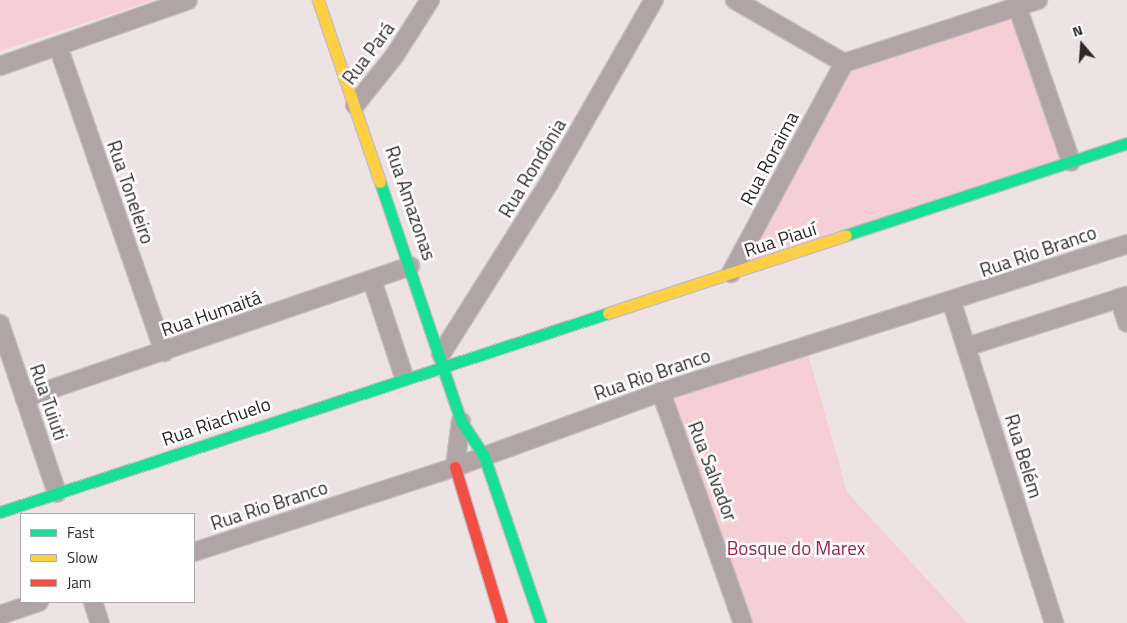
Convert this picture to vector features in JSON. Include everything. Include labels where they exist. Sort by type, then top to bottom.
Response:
[{"type":"street","points":[[0,66],[188,0]]},
{"type":"street","name":"Rua Amazonas","points":[[318,0],[442,359],[461,421],[484,456],[541,623]]},
{"type":"street","name":"Rua Pará","points":[[355,105],[395,55],[430,0]]},
{"type":"street","name":"Rua Rondônia","points":[[442,359],[549,183],[654,0]]},
{"type":"street","points":[[734,0],[844,63],[1016,3],[1038,0]]},
{"type":"street","points":[[1016,3],[1071,162]]},
{"type":"street","name":"Rua Toneleiro","points":[[58,46],[164,352]]},
{"type":"street","name":"Rua Roraima","points":[[731,273],[844,63]]},
{"type":"street","name":"Rua Piauí","points":[[442,359],[731,273],[1127,143]]},
{"type":"street","name":"Rua Rio Branco","points":[[195,552],[455,467],[660,392],[952,303],[1127,244]]},
{"type":"street","name":"Rua Humaitá","points":[[25,398],[164,352],[410,266]]},
{"type":"street","points":[[372,280],[404,376]]},
{"type":"street","points":[[969,346],[1123,297],[1127,323]]},
{"type":"street","name":"Rua Belém","points":[[952,303],[969,346],[1054,623]]},
{"type":"street","name":"Rua Tuiuti","points":[[0,324],[57,493]]},
{"type":"street","name":"Rua Riachuelo","points":[[0,512],[404,376],[442,359]]},
{"type":"street","name":"Rua Salvador","points":[[660,392],[743,623]]},
{"type":"street","name":"Rua Amazonas","points":[[455,467],[461,421]]},
{"type":"street","points":[[455,467],[502,623]]},
{"type":"street","points":[[0,615],[37,603]]},
{"type":"street","points":[[93,603],[100,623]]},
{"type":"green space","points":[[0,0],[154,0],[0,51]]},
{"type":"green space","points":[[1014,1],[1066,160],[734,268],[838,57]]},
{"type":"green space","name":"Bosque do Marex","points":[[807,350],[847,492],[967,623],[741,623],[668,396]]},
{"type":"traffic: fast","points":[[846,235],[1127,143]]},
{"type":"traffic: fast","points":[[380,182],[461,421],[484,456],[541,623]]},
{"type":"traffic: fast","points":[[0,512],[608,313]]},
{"type":"traffic: slow","points":[[318,0],[380,182]]},
{"type":"traffic: slow","points":[[608,313],[846,235]]},
{"type":"traffic: jam","points":[[455,467],[502,623]]}]
